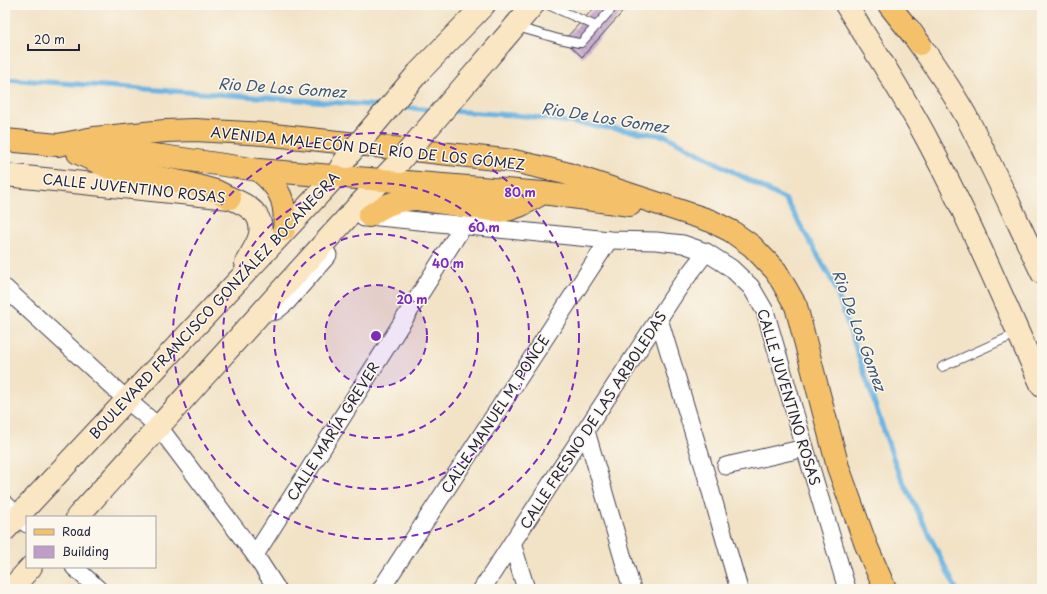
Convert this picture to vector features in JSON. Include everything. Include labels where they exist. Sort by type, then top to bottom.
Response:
[{"type":"main road","name":"BOULEVARD FRANCISCO GONZÁLEZ BOCANEGRA","points":[[14,519],[237,282],[342,166],[418,73],[484,5]]},
{"type":"main road","points":[[78,516],[259,314],[399,162],[533,5]]},
{"type":"main road","points":[[846,5],[929,142],[959,202],[1042,386]]},
{"type":"main road","points":[[889,5],[920,44]]},
{"type":"main road","points":[[893,5],[946,83],[965,115],[1042,273]]},
{"type":"main road","name":"AVENIDA MALECÓN DEL RÍO DE LOS GÓMEZ","points":[[5,140],[58,144],[94,138],[165,131],[195,130],[264,134],[514,161],[564,173],[711,221],[731,231],[752,246],[776,271],[796,306],[838,467],[866,545],[885,589]]},
{"type":"main road","points":[[58,144],[162,156],[258,170],[342,166],[382,180],[543,193],[684,212]]},
{"type":"main road","points":[[58,144],[110,168],[187,183],[216,191],[230,198]]},
{"type":"main road","points":[[258,170],[274,184],[280,196],[285,214],[284,230]]},
{"type":"main road","name":"CALLE JUVENTINO ROSAS","points":[[5,175],[230,198],[244,204],[255,212],[260,224],[259,238],[237,282]]},
{"type":"main road","points":[[369,216],[391,203],[417,199],[499,211],[507,210],[516,208],[543,193]]},
{"type":"main road","points":[[11,589],[30,568]]},
{"type":"street","points":[[259,314],[276,311],[287,302],[356,222],[369,216]]},
{"type":"street","name":"CALLE JUVENTINO ROSAS","points":[[369,216],[609,240],[656,241],[683,244],[706,252],[731,268],[751,287],[765,311],[847,589]]},
{"type":"street","name":"CALLE MARÍA GREVER","points":[[255,555],[463,226]]},
{"type":"street","name":"CALLE MANUEL M. PONCE","points":[[382,589],[609,240]]},
{"type":"street","name":"CALLE FRESNO DE LAS ARBOLEDAS","points":[[482,589],[680,286],[706,252]]},
{"type":"street","points":[[5,288],[126,400],[159,427],[255,555],[276,589]]},
{"type":"street","points":[[659,319],[739,589]]},
{"type":"street","points":[[586,431],[632,589]]},
{"type":"street","points":[[726,466],[805,448]]},
{"type":"street","points":[[512,543],[526,589]]},
{"type":"street","points":[[75,568],[98,589]]},
{"type":"lane","points":[[548,5],[596,26]]},
{"type":"lane","points":[[514,27],[579,43],[614,5]]},
{"type":"lane","points":[[942,367],[1018,333]]},
{"type":"building","points":[[597,5],[629,5],[582,57],[564,40]]},
{"type":"waterway","name":"Rio De Los Gomez","points":[[5,79],[383,106]]},
{"type":"waterway","name":"Rio De Los Gomez","points":[[397,107],[435,110]]},
{"type":"waterway","name":"Rio De Los Gomez","points":[[451,111],[526,116],[666,136],[786,200],[834,284],[897,469],[956,589]]}]
